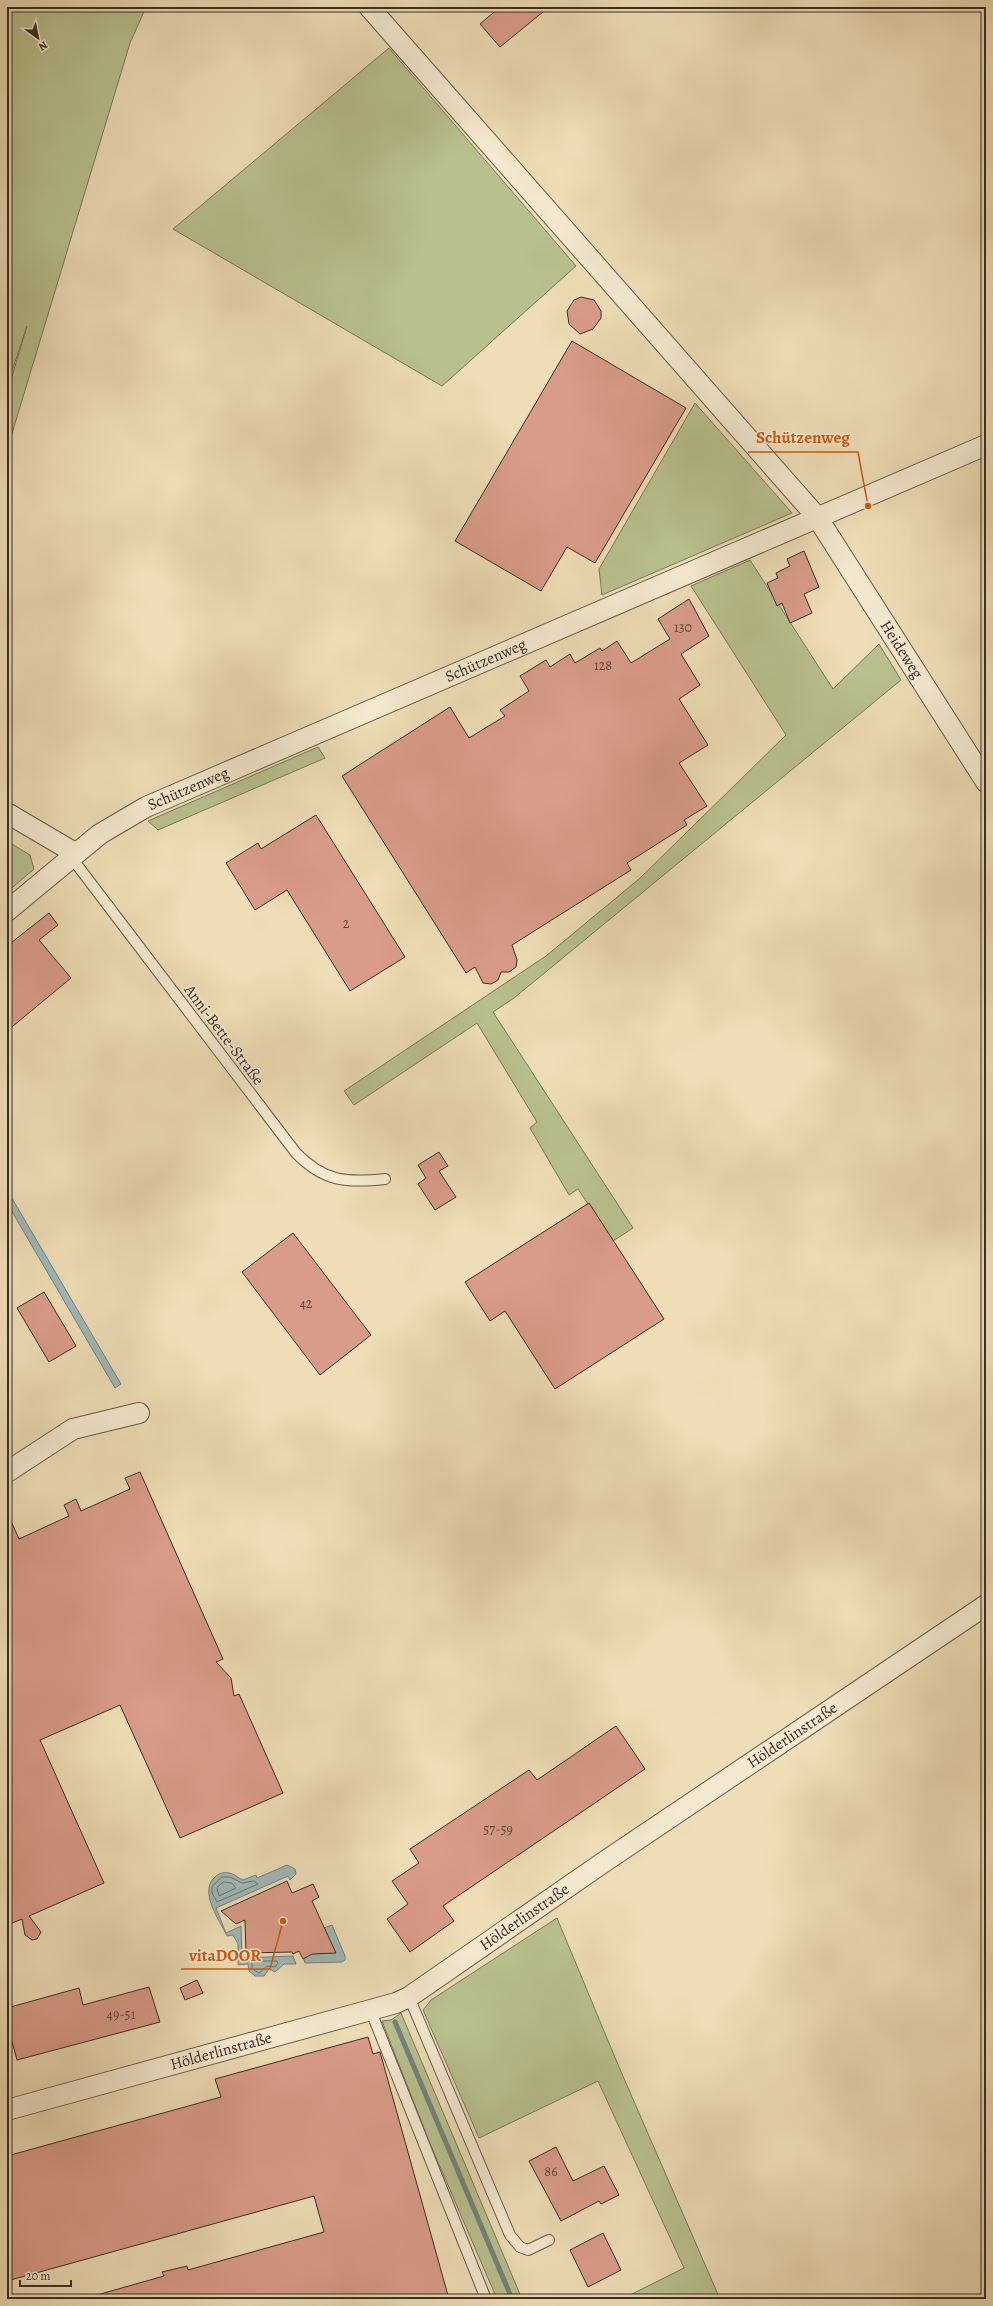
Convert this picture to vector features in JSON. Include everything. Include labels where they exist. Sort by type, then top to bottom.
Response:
[{"type":"street","name":"Heideweg","points":[[369,7],[817,517],[986,782]]},
{"type":"street","name":"Schützenweg","points":[[7,911],[73,855],[122,820],[146,807],[986,445]]},
{"type":"street","points":[[7,813],[73,855]]},
{"type":"street","points":[[7,1472],[73,1429],[139,1414]]},
{"type":"street","name":"Hölderlinstraße","points":[[7,2110],[409,1997],[601,1864],[986,1605]]},
{"type":"lane","name":"Anni-Bette-Straße","points":[[73,855],[296,1153],[317,1171],[337,1179],[360,1182],[385,1179]]},
{"type":"lane","points":[[409,1997],[510,2235],[520,2248],[528,2250],[549,2240]]},
{"type":"lane","points":[[370,2009],[486,2299]]},
{"type":"green space","points":[[7,7],[146,7],[130,43],[7,450],[7,393],[27,326],[7,386]]},
{"type":"green space","points":[[389,48],[576,266],[442,386],[173,229]]},
{"type":"green space","points":[[695,403],[792,513],[602,595],[599,569]]},
{"type":"green space","points":[[750,560],[833,689],[879,644],[901,680],[514,998],[493,1012],[633,1228],[613,1241],[578,1189],[569,1195],[530,1128],[537,1122],[477,1023],[354,1105],[344,1091],[546,956],[639,879],[786,735],[691,586]]},
{"type":"green space","points":[[318,747],[325,758],[158,830],[148,821]]},
{"type":"green space","points":[[7,841],[30,855],[34,869],[7,892]]},
{"type":"green space","points":[[557,1918],[619,2067],[720,2299],[622,2299],[684,2268],[598,2081],[479,2138],[423,2010],[431,2000]]},
{"type":"green space","points":[[401,2013],[522,2299],[497,2299],[429,2141],[382,2021],[391,2020]]},
{"type":"water","points":[[7,1184],[12,1193],[10,1195],[121,1384],[115,1388],[7,1203]]},
{"type":"water","points":[[287,1865],[295,1869],[296,1874],[290,1880],[288,1876],[216,1908],[226,1933],[241,1926],[242,1958],[293,1956],[296,1964],[284,1964],[275,1972],[269,1969],[264,1976],[255,1976],[249,1971],[248,1964],[238,1965],[238,1944],[233,1935],[227,1936],[212,1906],[209,1898],[210,1883],[222,1873],[235,1875],[243,1880],[256,1875],[257,1878]]},
{"type":"water","points":[[332,1925],[345,1956],[345,1960],[342,1962],[305,1963],[302,1954],[335,1953],[324,1928]]},
{"type":"building","points":[[500,7],[549,7],[500,47],[480,24]]},
{"type":"building","points":[[581,297],[594,300],[601,311],[601,318],[593,329],[580,334],[569,324],[567,311],[574,300]]},
{"type":"building","points":[[572,341],[686,408],[595,563],[567,547],[541,591],[455,541]]},
{"type":"building","points":[[804,551],[819,587],[804,594],[812,613],[790,623],[782,603],[777,606],[767,583],[778,578],[776,573],[790,566],[787,559]]},
{"type":"building","points":[[689,599],[709,636],[681,654],[700,685],[679,699],[708,745],[679,763],[707,806],[684,820],[687,825],[627,863],[631,870],[512,945],[517,960],[516,967],[509,972],[501,972],[498,980],[491,984],[483,983],[475,967],[466,973],[342,776],[450,707],[469,738],[505,716],[500,710],[529,691],[520,676],[546,660],[550,667],[570,654],[575,663],[600,648],[602,651],[617,641],[631,663],[670,639],[658,619]]},
{"type":"building","points":[[316,815],[405,957],[350,991],[287,890],[255,910],[226,863],[258,843],[261,849]]},
{"type":"building","points":[[49,913],[58,925],[39,940],[71,978],[7,1031],[7,946]]},
{"type":"building","points":[[439,1152],[448,1166],[439,1171],[456,1197],[435,1210],[418,1184],[426,1178],[418,1165]]},
{"type":"building","points":[[589,1203],[664,1319],[555,1389],[505,1311],[490,1321],[465,1282]]},
{"type":"building","points":[[293,1233],[371,1335],[320,1375],[242,1272]]},
{"type":"building","points":[[44,1292],[76,1346],[49,1362],[17,1308]]},
{"type":"building","points":[[140,1472],[223,1659],[216,1662],[231,1678],[234,1696],[239,1694],[283,1793],[180,1838],[120,1705],[40,1740],[104,1883],[29,1916],[41,1932],[37,1939],[32,1940],[25,1935],[22,1919],[7,1925],[7,1512],[19,1539],[69,1516],[64,1505],[76,1499],[81,1511],[130,1489],[125,1478]]},
{"type":"building","points":[[616,1726],[645,1769],[443,1906],[454,1921],[410,1952],[387,1919],[408,1904],[392,1881],[419,1863],[410,1849],[529,1770],[537,1780]]},
{"type":"building","points":[[287,1881],[292,1893],[313,1884],[319,1897],[312,1901],[336,1953],[312,1954],[303,1959],[299,1951],[293,1954],[292,1952],[246,1953],[245,1920],[236,1924],[221,1911]]},
{"type":"building","points":[[197,1980],[203,1993],[185,2000],[180,1988]]},
{"type":"building","points":[[149,1987],[160,2022],[17,2060],[7,2023],[7,2008],[79,1988],[83,2005]]},
{"type":"building","points":[[368,2037],[373,2054],[380,2052],[449,2299],[97,2299],[97,2295],[164,2276],[162,2272],[187,2266],[188,2270],[324,2232],[314,2196],[7,2281],[7,2156],[221,2097],[215,2079]]},
{"type":"building","points":[[556,2147],[573,2181],[604,2166],[619,2195],[601,2204],[599,2201],[561,2221],[529,2161]]},
{"type":"building","points":[[603,2233],[621,2270],[588,2287],[570,2250]]},
{"type":"waterway","points":[[395,2022],[512,2299]]},
{"type":"place","name":"Schützenweg","points":[[868,506]]},
{"type":"place","name":"vitaDOOR","points":[[283,1921]]}]
